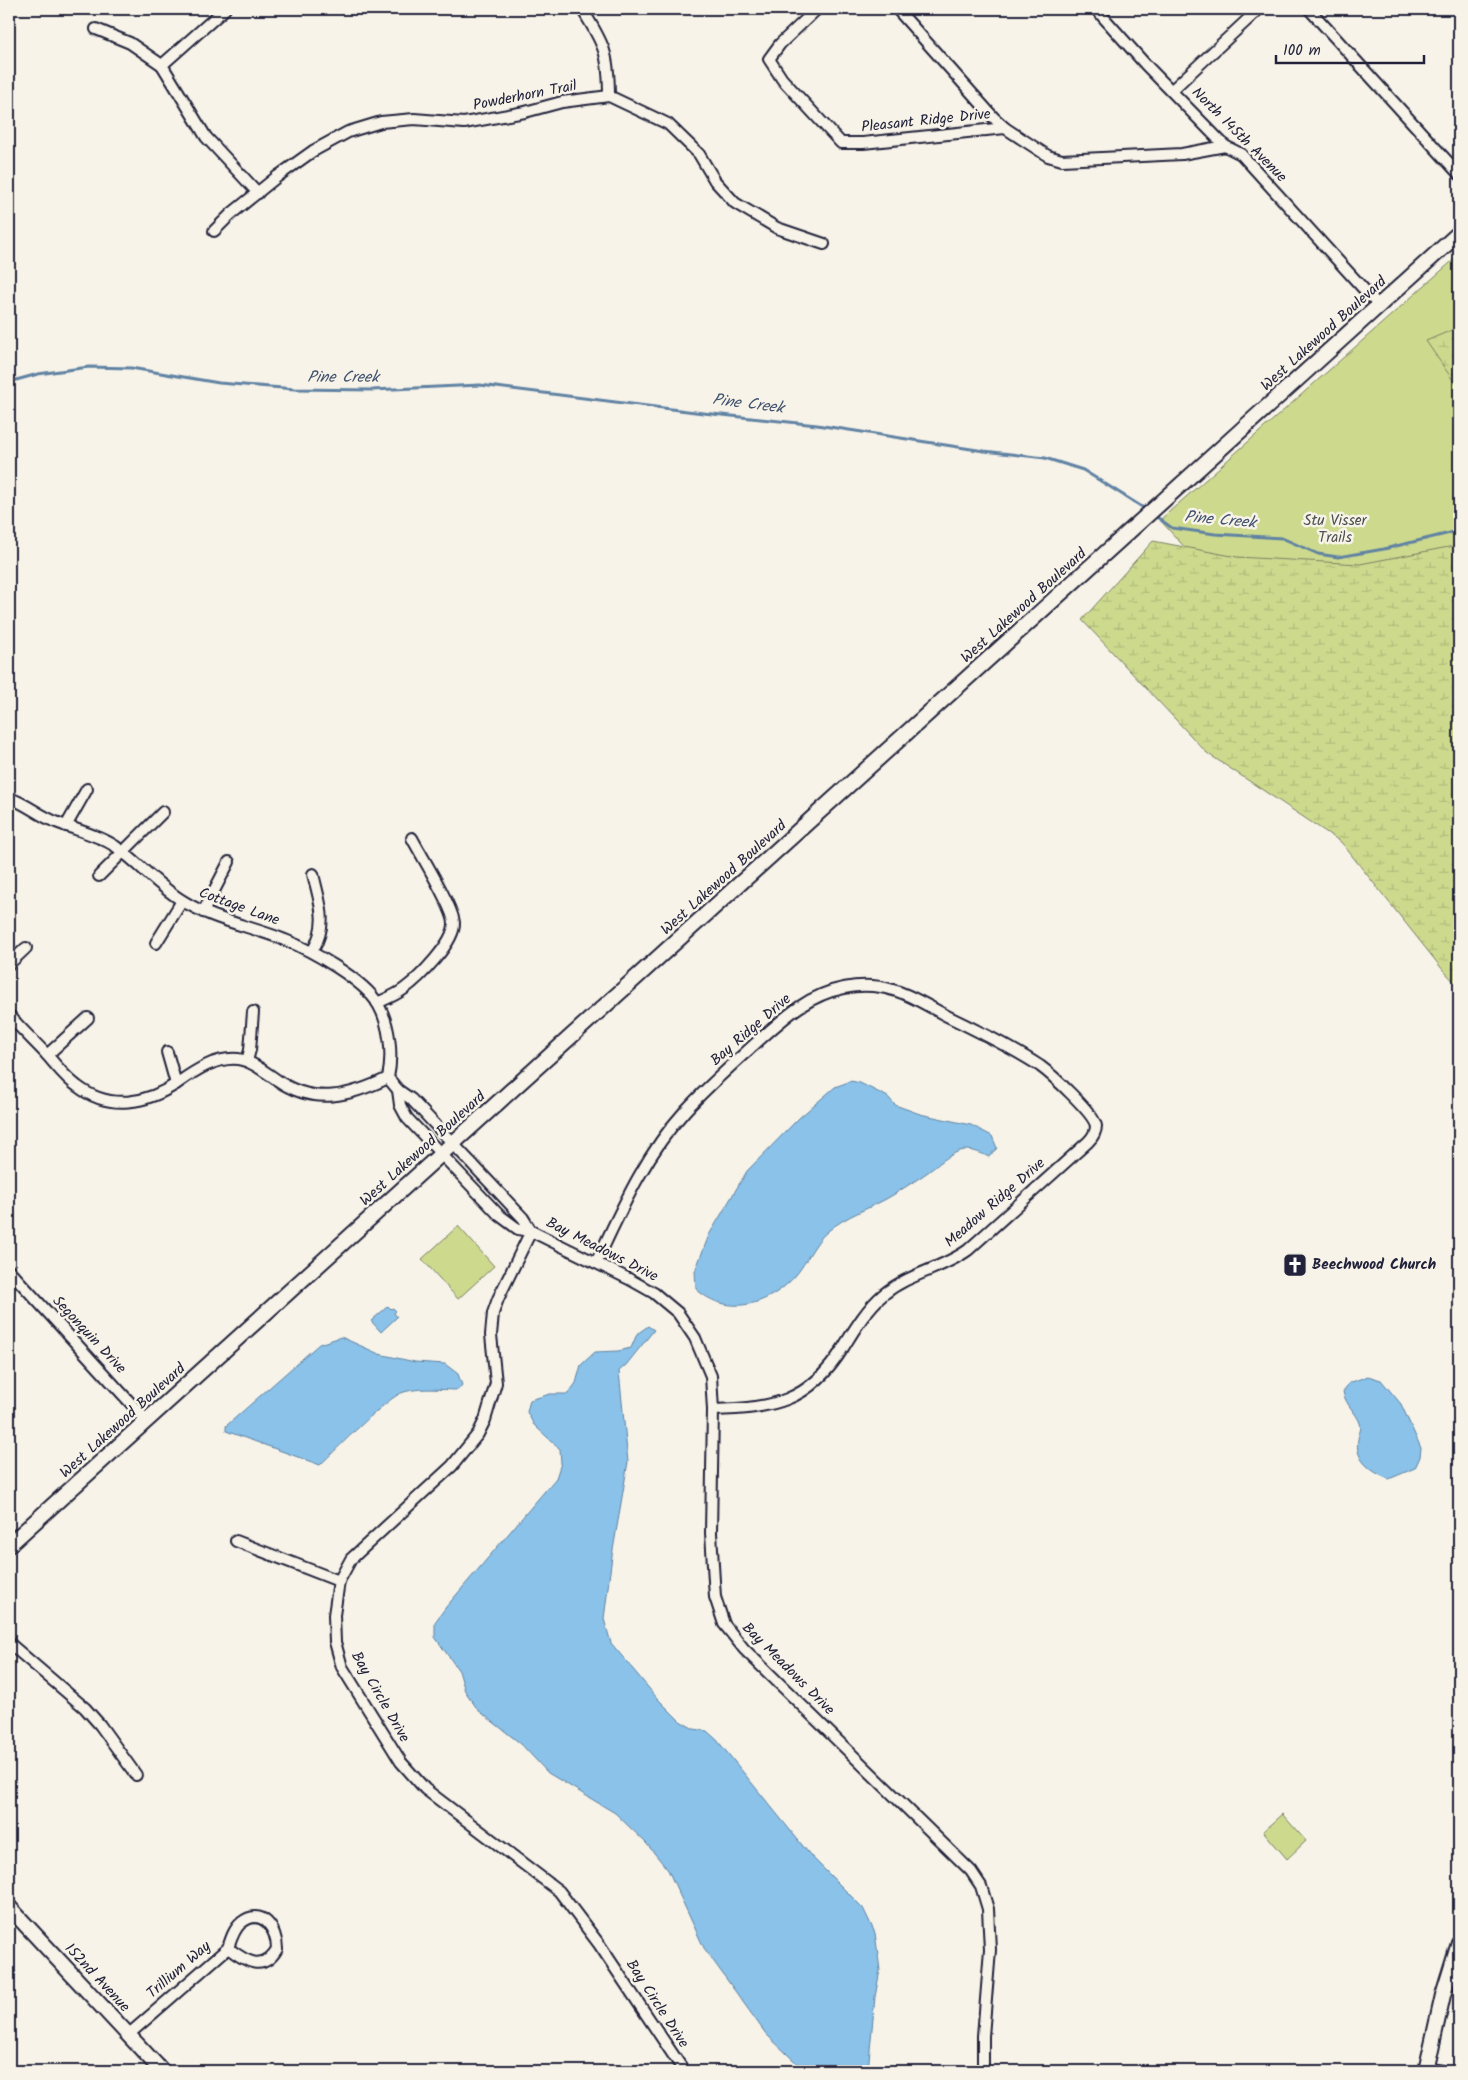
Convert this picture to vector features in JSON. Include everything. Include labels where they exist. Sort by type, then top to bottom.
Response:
[{"type":"street","points":[[162,65],[225,9]]},
{"type":"street","points":[[582,9],[605,48],[609,67],[609,96],[668,124],[699,154],[715,181],[735,203],[777,228],[824,244]]},
{"type":"street","name":"Pleasant Ridge Drive","points":[[817,9],[780,44],[769,59],[782,79],[841,143],[863,143],[1005,128],[1048,156],[1062,160],[1182,154],[1225,146]]},
{"type":"street","points":[[897,9],[1005,128]]},
{"type":"street","name":"North 145th Avenue","points":[[1096,9],[1225,146],[1241,154],[1380,307]]},
{"type":"street","points":[[1172,90],[1259,9]]},
{"type":"street","points":[[1309,9],[1459,174]]},
{"type":"street","points":[[96,29],[130,43],[162,65],[206,137],[258,193]]},
{"type":"street","name":"Powderhorn Trail","points":[[214,231],[231,214],[278,176],[313,151],[348,132],[381,122],[414,119],[464,123],[525,112],[562,102],[609,96]]},
{"type":"street","name":"West Lakewood Boulevard","points":[[9,1545],[1380,307],[1459,233]]},
{"type":"street","points":[[66,826],[87,788]]},
{"type":"street","name":"Cottage Lane","points":[[9,798],[27,805],[55,822],[110,842],[169,892],[202,912],[285,939],[312,952],[360,985],[377,1003],[388,1035],[390,1057],[388,1078]]},
{"type":"street","points":[[99,876],[163,812]]},
{"type":"street","points":[[377,1003],[405,988],[414,980],[441,950],[453,932],[452,916],[412,838]]},
{"type":"street","points":[[202,912],[228,862]]},
{"type":"street","points":[[312,952],[320,935],[323,919],[313,874]]},
{"type":"street","points":[[156,943],[182,901]]},
{"type":"street","points":[[9,964],[26,948]]},
{"type":"street","name":"Bay Ridge Drive","points":[[596,1263],[641,1172],[684,1112],[715,1080],[791,1012],[812,998],[826,992],[850,987],[869,986],[893,990],[917,1000],[1041,1067],[1077,1101],[1093,1119],[1096,1127]]},
{"type":"street","points":[[247,1061],[250,1050],[253,1012]]},
{"type":"street","points":[[9,1015],[76,1086],[106,1100],[124,1103],[154,1096],[189,1075],[223,1058],[247,1061],[281,1083],[307,1095],[317,1097],[326,1097],[357,1090],[388,1078],[398,1090],[409,1097],[453,1144]]},
{"type":"street","points":[[47,1056],[88,1018]]},
{"type":"street","points":[[167,1052],[176,1084]]},
{"type":"street","points":[[398,1090],[400,1105],[407,1118],[441,1155]]},
{"type":"street","name":"Meadow Ridge Drive","points":[[712,1410],[755,1408],[770,1405],[800,1393],[812,1385],[823,1375],[867,1313],[883,1295],[916,1274],[951,1262],[968,1250],[1088,1142],[1094,1134],[1096,1127]]},
{"type":"street","name":"Bay Meadows Drive","points":[[453,1144],[523,1218],[531,1231]]},
{"type":"street","name":"Bay Meadows Drive","points":[[441,1155],[499,1215],[518,1229],[531,1231],[654,1293],[678,1313],[695,1338],[704,1355],[711,1376],[712,1582],[719,1612],[724,1624],[744,1648],[970,1871],[980,1886],[988,1909],[990,1950],[983,2036],[983,2071]]},
{"type":"street","name":"Bay Circle Drive","points":[[531,1231],[493,1313],[491,1335],[496,1383],[485,1420],[478,1434],[452,1466],[351,1559],[339,1581],[334,1615],[335,1642],[342,1667],[401,1762],[425,1789],[559,1891],[600,1944],[684,2071]]},
{"type":"street","name":"Segonquin Drive","points":[[9,1270],[147,1421]]},
{"type":"street","points":[[236,1541],[339,1581]]},
{"type":"street","points":[[9,1643],[85,1708],[100,1725],[136,1775]]},
{"type":"street","name":"152nd Avenue","points":[[9,1907],[162,2071]]},
{"type":"street","name":"Trillium Way","points":[[128,2035],[228,1948],[236,1930],[249,1919],[263,1920],[270,1925],[276,1935],[277,1949],[268,1960],[260,1963],[248,1962],[228,1948]]},
{"type":"street","points":[[1442,2071],[1426,2070],[1443,1995],[1459,1943]]},
{"type":"green space","name":"Stu Visser Trails","points":[[1459,255],[1459,649],[1358,739],[1160,520]]},
{"type":"green space","points":[[1459,327],[1459,389],[1426,341]]},
{"type":"green space","points":[[1153,541],[1237,557],[1360,564],[1459,545],[1459,987],[1443,970],[1341,842],[1207,753],[1082,620]]},
{"type":"green space","points":[[458,1226],[494,1266],[458,1299],[422,1259]]},
{"type":"green space","points":[[1282,1814],[1306,1841],[1287,1859],[1263,1831]]},
{"type":"water","points":[[851,1081],[860,1083],[888,1097],[895,1105],[920,1114],[971,1125],[992,1136],[997,1148],[989,1157],[964,1150],[956,1153],[893,1195],[834,1226],[818,1242],[796,1275],[774,1294],[748,1304],[735,1305],[721,1303],[708,1298],[696,1289],[695,1271],[709,1235],[747,1171],[799,1118],[835,1087]]},
{"type":"water","points":[[388,1306],[396,1311],[394,1313],[397,1317],[381,1332],[371,1321]]},
{"type":"water","points":[[648,1326],[654,1330],[619,1371],[628,1462],[612,1556],[604,1619],[611,1643],[657,1698],[680,1721],[694,1729],[707,1731],[717,1740],[811,1856],[863,1908],[875,1933],[880,1970],[875,1997],[868,2071],[805,2071],[766,2034],[704,1948],[668,1870],[646,1843],[615,1813],[548,1773],[521,1744],[478,1710],[465,1691],[459,1671],[435,1637],[435,1622],[446,1607],[556,1478],[561,1463],[560,1449],[534,1425],[527,1412],[530,1400],[550,1394],[568,1394],[576,1383],[581,1365],[595,1352],[618,1351],[631,1348],[637,1334]]},
{"type":"water","points":[[341,1337],[379,1354],[415,1362],[445,1364],[458,1374],[462,1385],[458,1390],[417,1390],[404,1392],[396,1396],[349,1436],[320,1465],[226,1431],[226,1426],[319,1344]]},
{"type":"water","points":[[1368,1376],[1381,1380],[1401,1404],[1421,1448],[1420,1457],[1415,1468],[1389,1479],[1370,1469],[1361,1459],[1357,1446],[1361,1429],[1360,1423],[1346,1401],[1343,1392],[1349,1383]]},
{"type":"waterway","name":"Pine Creek","points":[[9,382],[38,374],[89,367],[131,368],[219,383],[295,389],[372,390],[480,385],[703,413],[817,425],[984,451],[1045,458],[1083,470],[1147,510]]},
{"type":"waterway","name":"Pine Creek","points":[[1154,515],[1172,528],[1215,534],[1282,538],[1318,554],[1338,557],[1384,549],[1450,533],[1459,528]]},
{"type":"place","name":"Beechwood Church","points":[[1295,1265]]}]
